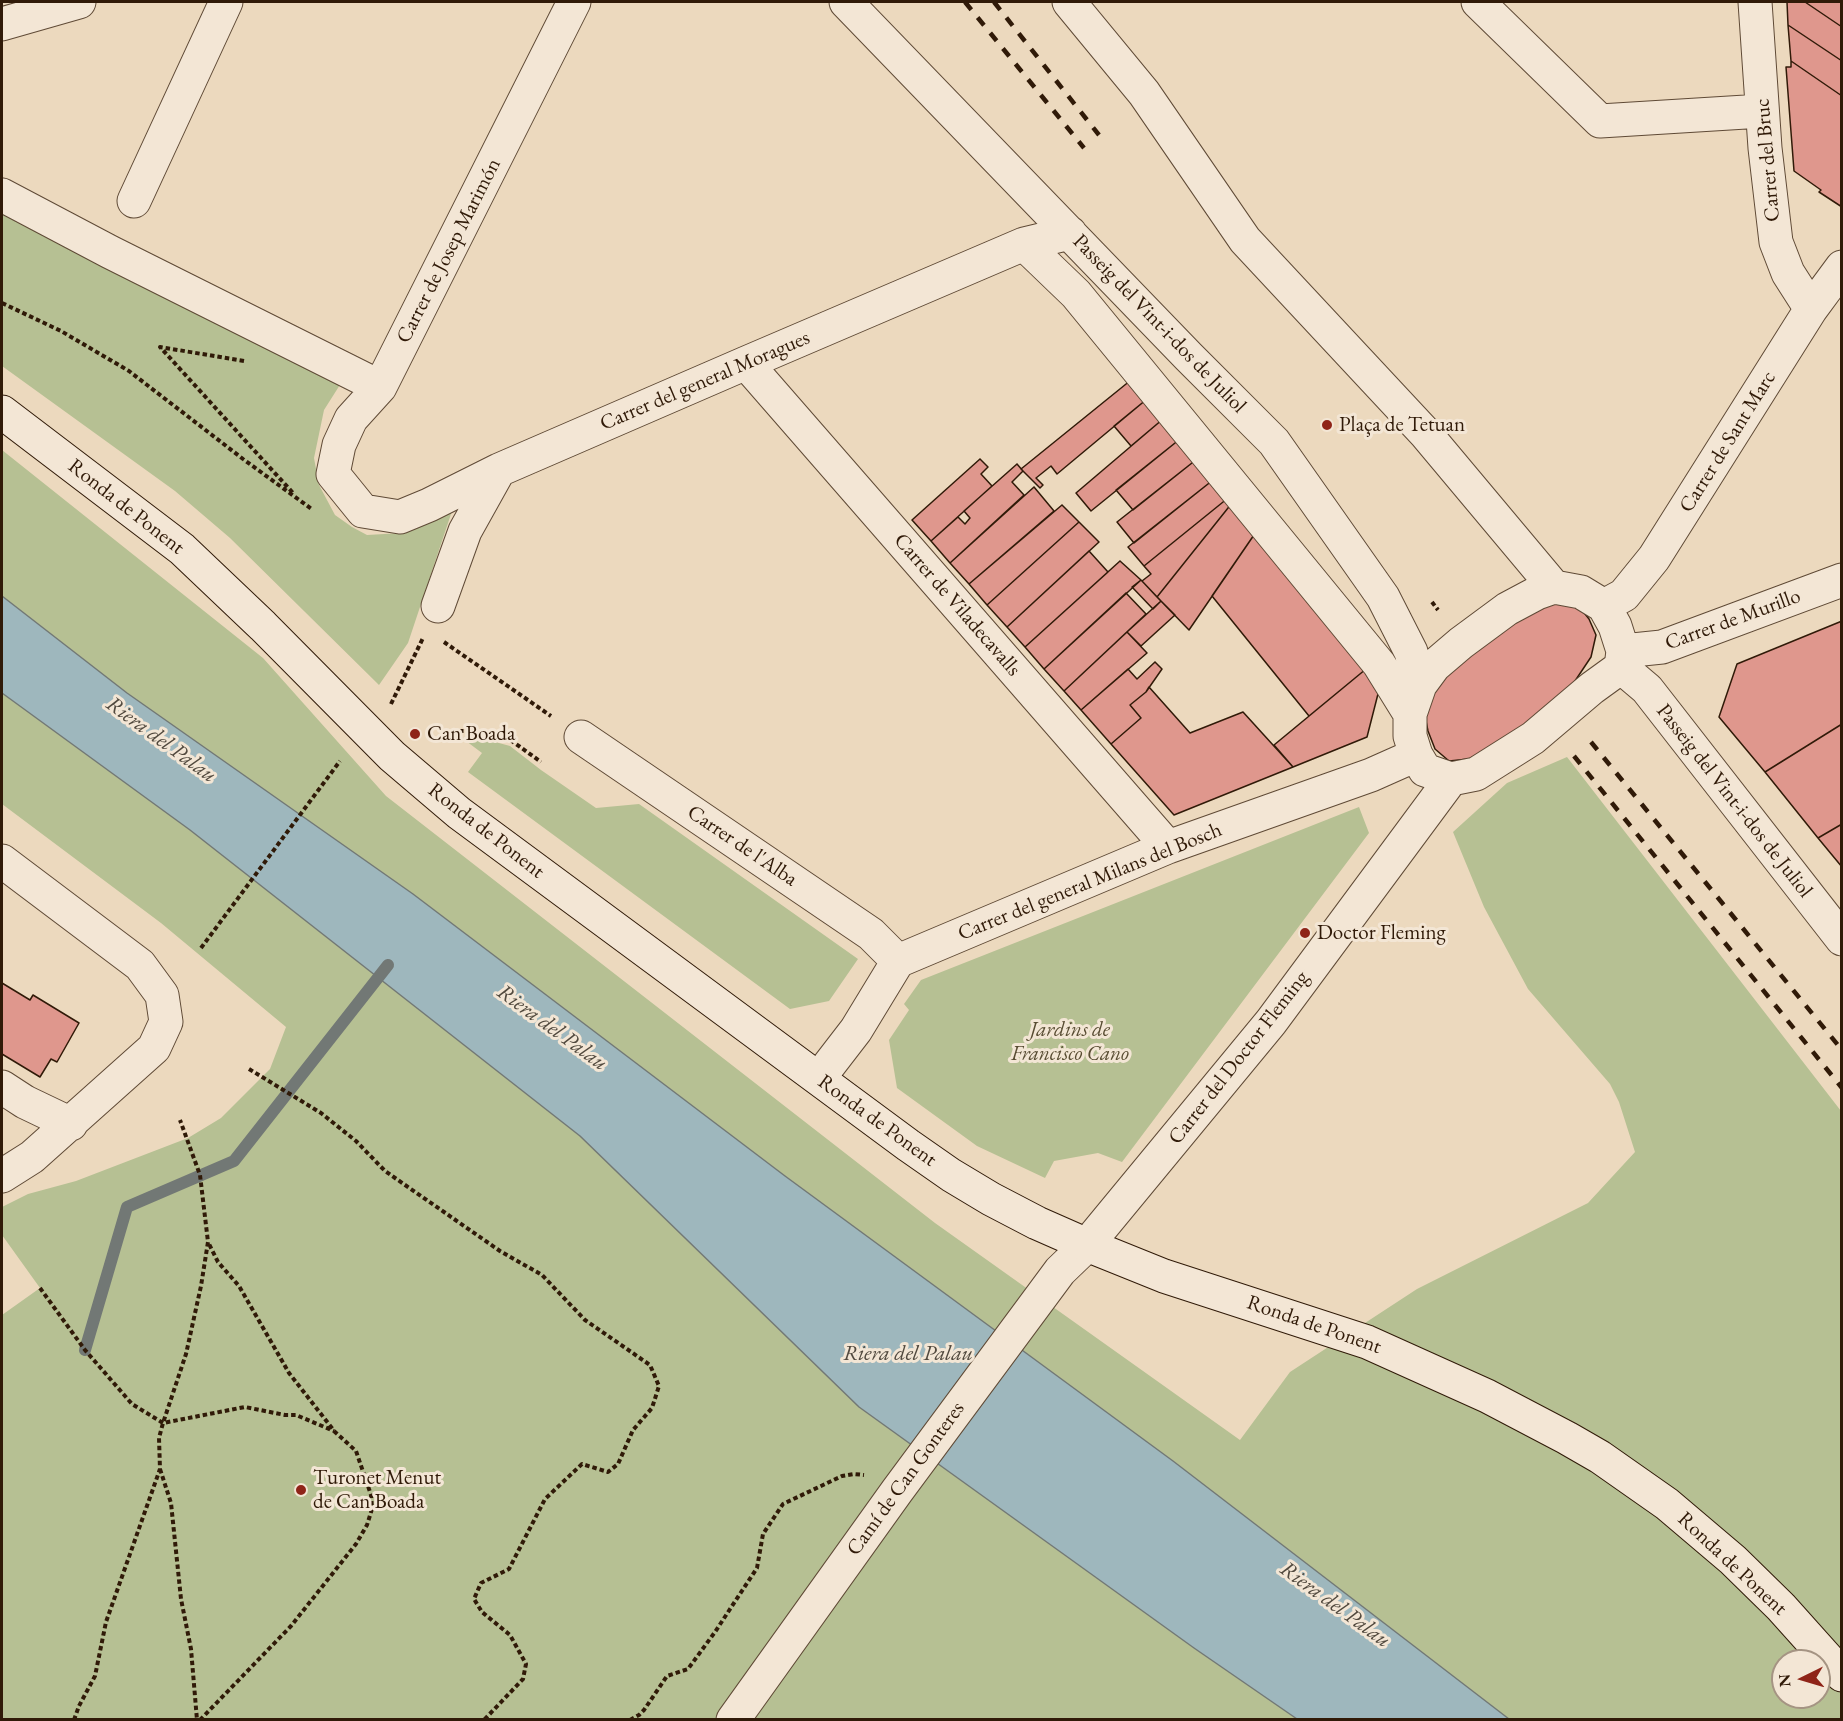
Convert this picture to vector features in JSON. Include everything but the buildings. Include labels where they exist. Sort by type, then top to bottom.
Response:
[{"type":"street","points":[[2,10],[6,2]]},
{"type":"street","points":[[2,24],[79,2]]},
{"type":"street","points":[[134,201],[226,2]]},
{"type":"street","name":"Carrer de Josep Marimón","points":[[347,494],[333,474],[339,445],[351,419],[381,387],[574,2]]},
{"type":"street","name":"Passeig del Vint-i-dos de Juliol","points":[[846,2],[1274,441],[1383,597],[1411,652],[1415,699],[1410,736],[1416,754]]},
{"type":"street","points":[[1069,2],[1144,93],[1245,240],[1425,433],[1554,587]]},
{"type":"street","points":[[1478,2],[1600,121],[1762,111]]},
{"type":"street","name":"Carrer del Bruc","points":[[1755,2],[1766,164],[1776,242],[1788,273],[1811,309]]},
{"type":"street","points":[[2,195],[381,387]]},
{"type":"street","name":"Carrer del general Moragues","points":[[347,494],[363,511],[400,516],[429,505],[499,470],[1024,244],[1070,233]]},
{"type":"street","points":[[1024,244],[1076,294],[1379,664],[1415,699],[1434,666],[1508,609],[1537,593],[1554,587],[1581,592],[1604,606],[1615,626],[1622,659],[1533,738],[1476,774],[1451,779],[1425,770],[1416,754]]},
{"type":"street","name":"Carrer de Sant Marc","points":[[1604,606],[1624,596],[1654,558],[1811,309],[1842,267]]},
{"type":"street","name":"Carrer de Viladecavalls","points":[[746,363],[1168,847]]},
{"type":"street","name":"Ronda de Ponent","points":[[2,412],[182,549],[280,643],[392,756],[459,813],[951,1175],[1009,1209],[1087,1245],[1164,1276],[1367,1342],[1487,1395],[1567,1438],[1600,1457],[1667,1504],[1733,1560],[1781,1607],[1842,1675]]},
{"type":"street","points":[[434,624],[465,531],[499,470]]},
{"type":"street","name":"Carrer de Murillo","points":[[1622,659],[1662,647],[1842,580]]},
{"type":"street","name":"Passeig del Vint-i-dos de Juliol","points":[[1622,659],[1842,939]]},
{"type":"street","name":"Carrer de l'Alba","points":[[569,729],[871,934],[898,961]]},
{"type":"street","name":"Carrer del general Milans del Bosch","points":[[898,961],[1168,847],[1371,775],[1416,754]]},
{"type":"street","name":"Carrer del Doctor Fleming","points":[[1087,1245],[1270,1022],[1451,779]]},
{"type":"street","points":[[2,861],[140,965],[162,995],[166,1022],[154,1048],[32,1157],[2,1176]]},
{"type":"street","points":[[819,1078],[856,1030],[898,961]]},
{"type":"street","points":[[2,1087],[26,1102],[71,1124]]},
{"type":"street","name":"Camí de Can Gonteres","points":[[733,1719],[895,1494],[1060,1271],[1087,1245]]},
{"type":"path","points":[[2,303],[61,331],[129,371],[318,514]]},
{"type":"path","points":[[254,363],[160,347],[300,501]]},
{"type":"path","points":[[1432,602],[1438,610]]},
{"type":"path","points":[[388,710],[434,624],[569,729]]},
{"type":"path","points":[[459,731],[509,739],[541,762]]},
{"type":"path","points":[[201,948],[340,761]]},
{"type":"path","points":[[249,1069],[321,1113],[357,1141],[385,1171],[500,1251],[542,1275],[585,1320],[650,1365],[659,1386],[652,1408],[633,1430],[618,1464],[608,1472],[582,1464],[545,1499],[509,1569],[481,1583],[474,1599],[482,1612],[510,1635],[526,1664],[523,1679],[484,1719]]},
{"type":"path","points":[[180,1120],[200,1175],[208,1242],[186,1354],[159,1438],[160,1469],[171,1503],[181,1599],[191,1649],[198,1719]]},
{"type":"path","points":[[198,1719],[291,1626],[356,1544],[367,1525],[372,1509],[371,1495],[356,1451],[335,1432],[289,1373],[239,1286],[218,1262],[208,1242]]},
{"type":"path","points":[[40,1288],[85,1350],[132,1404],[163,1423],[245,1407],[296,1415],[335,1432]]},
{"type":"path","points":[[74,1719],[95,1676],[106,1622],[160,1469]]},
{"type":"path","points":[[630,1719],[644,1710],[668,1676],[688,1669],[715,1632],[757,1568],[763,1534],[783,1504],[842,1476],[854,1474],[868,1475],[895,1494]]},
{"type":"green space","points":[[2,207],[343,380],[324,410],[314,458],[319,485],[335,515],[352,527],[367,535],[402,533],[452,511],[408,643],[379,685],[230,538],[175,491],[2,366]]},
{"type":"green space","points":[[2,450],[263,658],[386,796],[935,1223],[1240,1440],[1290,1372],[1417,1289],[1588,1203],[1635,1152],[1619,1102],[1610,1084],[1528,989],[1484,907],[1453,832],[1507,783],[1567,757],[1841,1111],[1841,1719],[1509,1719],[1173,1461],[785,1176],[413,894],[127,693],[2,596]]},
{"type":"green space","points":[[2,693],[190,830],[580,1136],[859,1407],[1194,1648],[1297,1719],[2,1719],[2,1315],[40,1288],[2,1235],[2,1207],[28,1194],[76,1181],[188,1138],[221,1118],[270,1069],[286,1027],[161,923],[2,804]]},
{"type":"green space","points":[[477,737],[510,746],[596,808],[639,804],[858,959],[829,1001],[790,1009],[468,772],[482,753],[462,738]]},
{"type":"green space","name":"Jardins de Francisco Cano","points":[[1359,807],[1369,833],[1122,1162],[1098,1153],[1054,1161],[1045,1178],[977,1146],[897,1088],[889,1040],[909,1010],[904,1004],[921,980]]},
{"type":"water","name":"Riera del Palau","points":[[2,596],[127,693],[413,894],[785,1176],[1173,1461],[1509,1719],[1297,1719],[1194,1648],[859,1407],[580,1136],[190,830],[2,693]]},
{"type":"waterway","points":[[85,1350],[127,1207],[234,1161],[388,965]]},
{"type":"railway","points":[[965,2],[1084,148]]},
{"type":"railway","points":[[994,2],[1099,135]]},
{"type":"railway","points":[[1591,742],[1842,1050]]},
{"type":"railway","points":[[1574,756],[1842,1088]]},
{"type":"place","name":"Plaça de Tetuan","points":[[1327,425]]},
{"type":"place","name":"Can Boada","points":[[415,734]]},
{"type":"place","name":"Doctor Fleming","points":[[1305,933]]},
{"type":"place","name":"Turonet Menut de Can Boada","points":[[301,1490]]}]
